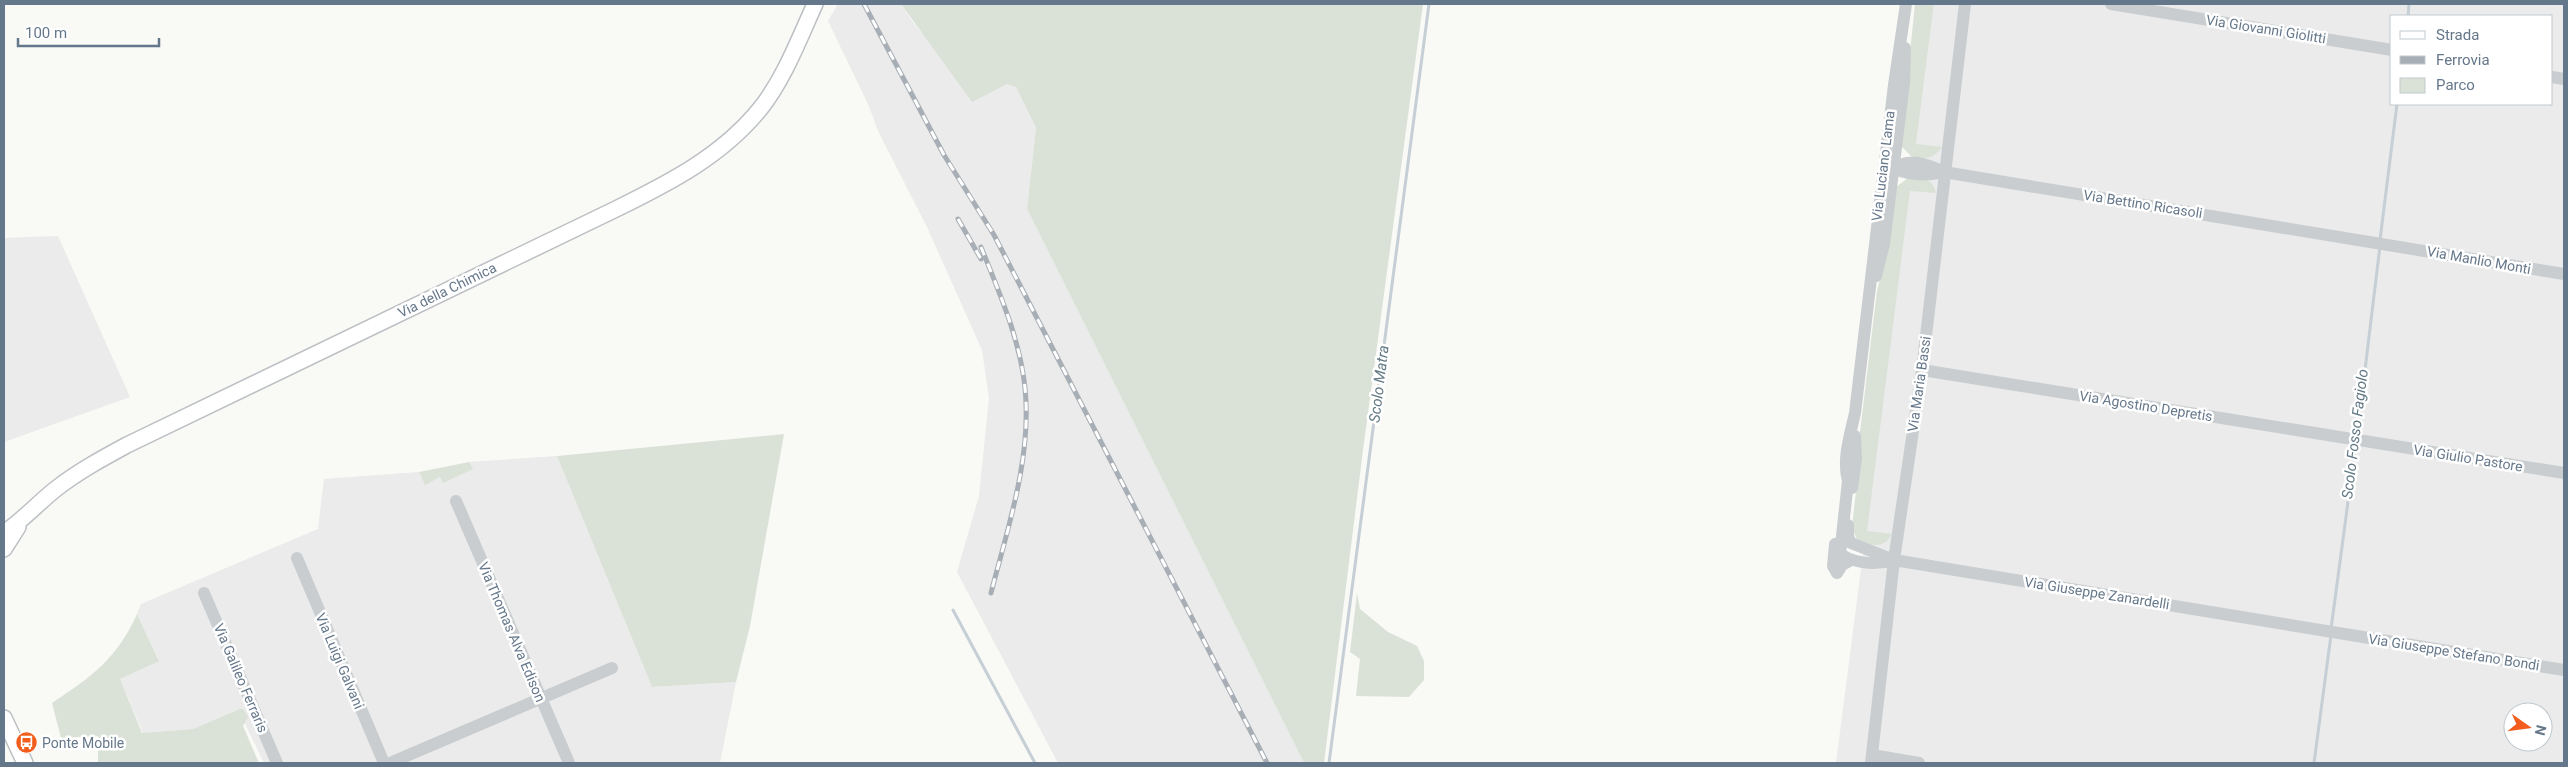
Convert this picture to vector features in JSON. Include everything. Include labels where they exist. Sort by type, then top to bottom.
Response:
[{"type":"main road","name":"Via della Chimica","points":[[4,534],[56,489],[92,464],[127,445],[669,183],[724,147],[761,108],[815,4]]},
{"type":"main road","name":"Via della Chimica","points":[[4,549],[24,518]]},
{"type":"main road","points":[[4,718],[25,763]]},
{"type":"street","name":"Via Luciano Lama","points":[[1851,560],[1842,565],[1837,573],[1833,566],[1845,471],[1855,413],[1873,246],[1906,4]]},
{"type":"street","name":"Via Maria Bassi","points":[[1871,759],[1894,560],[1922,370],[1965,4]]},
{"type":"street","name":"Via Giovanni Giolitti","points":[[2111,4],[2388,49]]},
{"type":"street","name":"Via Luciano Lama","points":[[1867,311],[1884,244],[1904,82],[1904,21]]},
{"type":"street","name":"Via Luciano Lama","points":[[1893,168],[1888,165],[1896,100],[1894,85]]},
{"type":"street","points":[[1896,146],[1912,168]]},
{"type":"street","name":"Via Bettino Ricasoli","points":[[1912,168],[1929,164],[1944,172],[2394,245]]},
{"type":"street","name":"Via Luciano Lama","points":[[1873,246],[1880,230],[1887,174],[1893,168]]},
{"type":"street","points":[[1893,168],[1912,168]]},
{"type":"street","points":[[1891,185],[1912,168]]},
{"type":"street","name":"Via Manlio Monti","points":[[2394,245],[2564,274]]},
{"type":"street","name":"Via Agostino Depretis","points":[[1922,370],[2371,442]]},
{"type":"street","name":"Via Luciano Lama","points":[[1855,413],[1856,458],[1848,537],[1860,548],[1894,560]]},
{"type":"street","name":"Via Giulio Pastore","points":[[2371,442],[2564,473]]},
{"type":"street","name":"Via Luciano Lama","points":[[1845,471],[1848,481],[1840,554],[1851,560]]},
{"type":"street","name":"Via Thomas Alva Edison","points":[[456,501],[569,763]]},
{"type":"street","name":"Via Luigi Galvani","points":[[297,558],[384,763]]},
{"type":"street","name":"Via Giuseppe Zanardelli","points":[[1851,560],[1880,564],[1894,560],[2344,634]]},
{"type":"street","name":"Via Galileo Ferraris","points":[[204,592],[277,763]]},
{"type":"street","name":"Via Giuseppe Stefano Bondi","points":[[2344,634],[2564,670]]},
{"type":"street","points":[[390,763],[612,668]]},
{"type":"street","points":[[1871,759],[1919,763]]},
{"type":"shaded area","points":[[838,4],[901,4],[935,49],[1016,87],[1036,128],[1027,209],[1304,763],[1058,763],[957,572],[979,496],[989,398],[982,350],[927,227],[879,133],[868,104],[828,21]]},
{"type":"shaded area","points":[[1934,4],[2564,4],[2564,763],[1836,763]]},
{"type":"shaded area","points":[[58,236],[130,397],[4,442],[4,238]]},
{"type":"shaded area","points":[[557,456],[652,687],[736,682],[720,763],[264,763],[238,709],[193,729],[143,733],[120,679],[159,660],[137,614],[141,604],[318,529],[324,479],[419,472],[425,484],[440,477],[443,482],[472,469],[469,462]]},
{"type":"green space","points":[[901,4],[1423,4],[1363,450],[1324,763],[1304,763],[1027,209],[1036,128],[1016,87],[1007,84],[972,102]]},
{"type":"green space","points":[[1915,4],[1934,4],[1916,144],[1942,147],[1936,154],[1928,158],[1911,156],[1902,147],[1901,139]]},
{"type":"green space","points":[[1908,178],[1929,181],[1936,193],[1910,191],[1867,531],[1892,534],[1885,542],[1872,545],[1857,540],[1852,527],[1859,464],[1860,432],[1877,291],[1885,259],[1896,187]]},
{"type":"green space","points":[[784,434],[750,626],[736,682],[652,687],[557,456]]},
{"type":"green space","points":[[469,462],[473,469],[443,483],[440,477],[425,485],[419,472]]},
{"type":"green space","points":[[1357,593],[1360,609],[1388,632],[1417,646],[1424,661],[1424,680],[1409,697],[1356,696],[1360,659],[1350,652]]},
{"type":"green space","points":[[137,614],[159,661],[120,679],[142,733],[193,729],[243,709],[248,717],[243,726],[259,763],[98,763],[98,736],[61,738],[52,703],[102,666],[121,643]]},
{"type":"waterway","name":"Scolo Matra","points":[[1329,763],[1429,4]]},
{"type":"waterway","name":"Scolo Fosso Fagiolo","points":[[2408,15],[2409,4]]},
{"type":"waterway","name":"Scolo Fosso Fagiolo","points":[[2380,240],[2397,105]]},
{"type":"waterway","name":"Scolo Fosso Fagiolo","points":[[2357,436],[2380,246]]},
{"type":"waterway","name":"Scolo Fosso Fagiolo","points":[[2331,629],[2356,442]]},
{"type":"waterway","points":[[953,610],[1035,763]]},
{"type":"waterway","name":"Scolo Fosso Fagiolo","points":[[2314,763],[2331,635]]},
{"type":"railway","points":[[864,4],[944,155],[994,235],[1267,763]]},
{"type":"railway","points":[[958,219],[981,259]]},
{"type":"railway","points":[[981,247],[1008,316],[1019,352],[1025,388],[1026,414],[1025,440],[1017,492],[991,593]]},
{"type":"place","name":"Ponte Mobile","points":[[26,743]]}]
